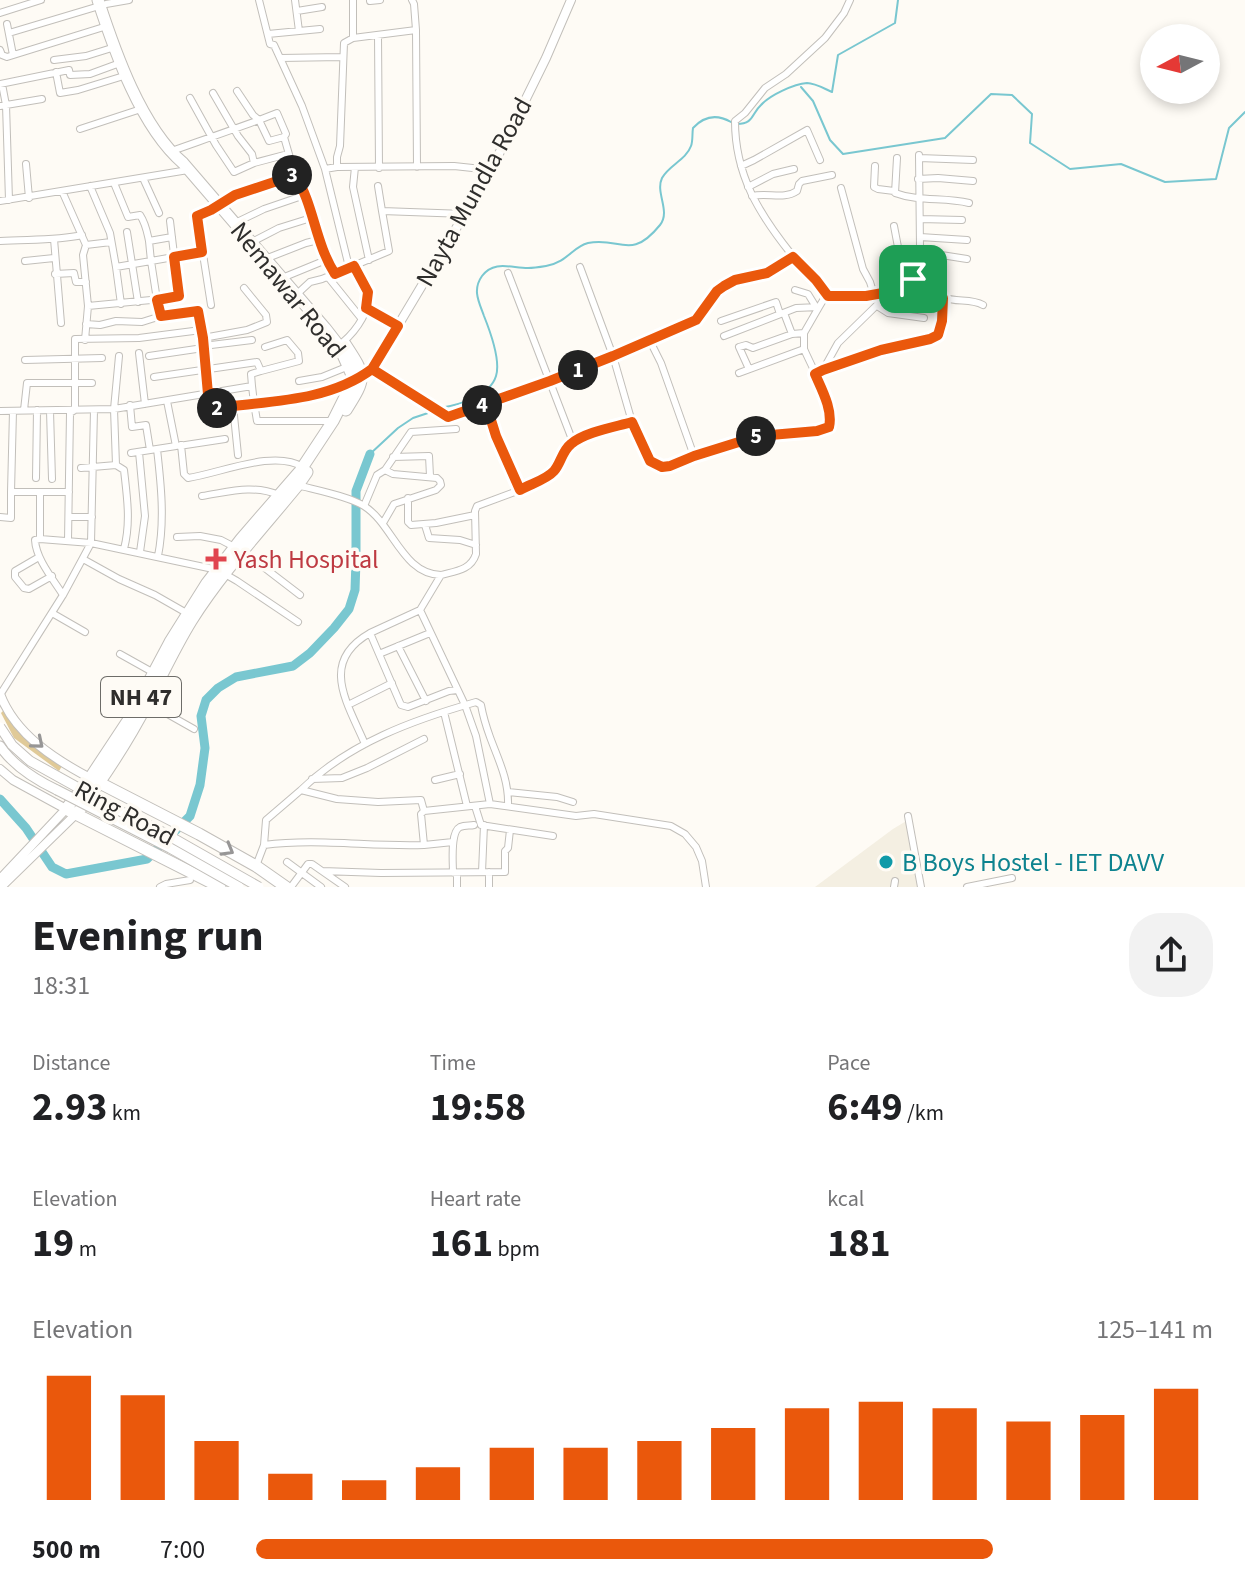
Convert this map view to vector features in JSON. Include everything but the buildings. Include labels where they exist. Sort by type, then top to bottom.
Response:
[{"type":"highway","name":"Nemawar Road","points":[[102,2],[107,26],[142,109],[172,151],[220,204]]},
{"type":"highway","name":"Nemawar Road","points":[[102,2],[158,128],[172,151],[367,373]]},
{"type":"highway","name":"Nemawar Road","points":[[239,550],[279,495],[294,484],[333,421],[352,383],[342,344]]},
{"type":"highway","points":[[190,616],[294,484],[367,373]]},
{"type":"highway","name":"NH 47","points":[[133,721],[147,703],[153,680],[172,654],[190,616]]},
{"type":"highway","name":"NH 47","points":[[100,783],[190,616]]},
{"type":"highway","points":[[71,811],[100,783]]},
{"type":"highway","points":[[71,811],[100,783]]},
{"type":"highway","points":[[100,783],[199,834],[288,887]]},
{"type":"highway","points":[[71,811],[173,862],[192,880],[216,886]]},
{"type":"main road","name":"Nayta Mundla Road","points":[[367,373],[491,170],[571,0]]},
{"type":"main road","points":[[352,383],[367,373]]},
{"type":"main road","points":[[0,695],[19,727],[48,752],[100,783]]},
{"type":"main road","name":"Ring Road","points":[[0,727],[12,745],[39,767],[259,887]]},
{"type":"main road","name":"Ring Road","points":[[0,746],[45,784],[239,887]]},
{"type":"main road","points":[[0,769],[13,780],[71,811]]},
{"type":"main road","points":[[1,887],[71,811],[78,772]]},
{"type":"main road","points":[[0,879],[27,857]]},
{"type":"street","points":[[0,13],[41,0]]},
{"type":"street","points":[[9,33],[102,2],[129,0]]},
{"type":"street","points":[[259,0],[270,44],[274,45],[302,106],[325,169],[351,266],[368,292],[366,308],[354,332],[342,344]]},
{"type":"street","points":[[295,0],[299,31]]},
{"type":"street","points":[[353,0],[353,38]]},
{"type":"street","points":[[370,1],[380,0]]},
{"type":"street","points":[[412,0],[416,30],[417,167]]},
{"type":"street","points":[[828,296],[793,257],[760,212],[741,166],[734,134],[735,123],[765,88],[786,74],[825,38],[850,0]]},
{"type":"street","points":[[297,11],[322,7]]},
{"type":"street","points":[[7,24],[13,55]]},
{"type":"street","points":[[0,50],[4,57],[13,55],[107,26]]},
{"type":"street","points":[[268,34],[320,29]]},
{"type":"street","points":[[337,167],[344,43],[353,38],[416,30]]},
{"type":"street","points":[[378,35],[379,168]]},
{"type":"street","points":[[54,60],[86,56],[115,47]]},
{"type":"street","points":[[280,58],[342,57]]},
{"type":"street","points":[[9,200],[1,84],[69,70],[70,75],[90,74],[122,63]]},
{"type":"street","points":[[56,72],[60,93],[127,75]]},
{"type":"street","points":[[237,91],[259,120],[269,141],[284,137]]},
{"type":"street","points":[[213,93],[252,154],[254,163]]},
{"type":"street","points":[[190,98],[234,172],[288,154]]},
{"type":"street","points":[[3,105],[42,99]]},
{"type":"street","points":[[80,129],[142,109]]},
{"type":"street","points":[[172,151],[277,113],[286,134],[288,154],[302,186],[331,275],[361,318]]},
{"type":"street","points":[[741,166],[807,130],[820,160]]},
{"type":"street","points":[[580,267],[613,356],[632,422],[650,461],[655,465],[670,466],[758,436],[817,431],[829,427],[831,422],[826,400],[804,349],[804,333],[817,307],[828,296],[874,295],[913,279],[920,237],[919,156],[973,160]]},
{"type":"street","points":[[894,191],[897,158]]},
{"type":"street","points":[[26,164],[29,198]]},
{"type":"street","points":[[325,169],[454,166],[491,170]]},
{"type":"street","points":[[875,166],[874,187],[878,189],[919,199],[969,203]]},
{"type":"street","points":[[355,167],[353,187],[369,260]]},
{"type":"street","points":[[748,187],[773,174],[794,169]]},
{"type":"street","points":[[0,201],[188,170]]},
{"type":"street","points":[[211,305],[197,216],[235,195],[295,175]]},
{"type":"street","points":[[752,196],[768,193],[788,196],[797,191],[802,181],[832,175]]},
{"type":"street","points":[[143,178],[159,213]]},
{"type":"street","points":[[918,179],[973,181]]},
{"type":"street","points":[[114,183],[128,217],[138,302]]},
{"type":"street","points":[[90,186],[110,233],[121,304]]},
{"type":"street","points":[[298,293],[310,282],[389,251],[378,186]]},
{"type":"street","points":[[841,188],[863,269],[874,295]]},
{"type":"street","points":[[62,191],[86,245],[83,255],[88,306],[85,340]]},
{"type":"street","points":[[236,222],[305,195]]},
{"type":"street","points":[[382,211],[465,214]]},
{"type":"street","points":[[128,217],[140,215],[145,224],[161,316]]},
{"type":"street","points":[[253,242],[279,228],[311,218]]},
{"type":"street","points":[[920,219],[962,220]]},
{"type":"street","points":[[88,306],[179,296],[170,221]]},
{"type":"street","points":[[894,226],[905,284]]},
{"type":"street","points":[[0,241],[64,239],[82,235]]},
{"type":"street","points":[[149,241],[172,237]]},
{"type":"street","points":[[920,237],[967,240]]},
{"type":"street","points":[[54,239],[61,323]]},
{"type":"street","points":[[267,258],[318,240]]},
{"type":"street","points":[[86,245],[111,242]]},
{"type":"street","points":[[116,267],[202,252]]},
{"type":"street","points":[[918,255],[967,259]]},
{"type":"street","points":[[367,373],[428,403],[448,417],[550,381],[696,320],[724,286],[735,280],[767,273],[793,257]]},
{"type":"street","points":[[25,261],[54,258]]},
{"type":"street","points":[[284,277],[326,260]]},
{"type":"street","points":[[55,274],[74,273],[76,282],[86,282]]},
{"type":"street","points":[[508,273],[573,442]]},
{"type":"street","points":[[913,279],[943,298],[975,301],[983,305]]},
{"type":"street","points":[[149,356],[203,344],[267,322],[266,315],[244,288]]},
{"type":"street","points":[[795,290],[808,294],[817,307]]},
{"type":"street","points":[[823,370],[838,343],[877,306],[883,293]]},
{"type":"street","points":[[815,374],[881,350],[934,338],[940,330],[943,298]]},
{"type":"street","points":[[721,321],[776,302],[792,334]]},
{"type":"street","points":[[877,306],[888,313],[924,318]]},
{"type":"street","points":[[724,336],[796,308],[817,307]]},
{"type":"street","points":[[366,308],[398,326]]},
{"type":"street","points":[[86,324],[142,322],[198,311],[205,370],[216,408]]},
{"type":"street","points":[[732,318],[739,347],[749,369]]},
{"type":"street","points":[[75,410],[75,339],[139,338],[201,330]]},
{"type":"street","points":[[739,347],[746,345],[753,348],[792,334],[804,333]]},
{"type":"street","points":[[649,339],[661,363],[694,456]]},
{"type":"street","points":[[203,344],[252,340]]},
{"type":"street","points":[[265,347],[287,340],[298,353],[299,361],[251,374],[257,421],[333,421]]},
{"type":"street","points":[[739,373],[804,349]]},
{"type":"street","points":[[139,353],[145,404]]},
{"type":"street","points":[[116,465],[114,409],[119,356]]},
{"type":"street","points":[[25,360],[102,358]]},
{"type":"street","points":[[154,377],[257,362],[261,371]]},
{"type":"street","points":[[299,381],[322,377],[349,366]]},
{"type":"street","points":[[24,410],[27,383],[92,383]]},
{"type":"street","points":[[202,411],[314,396],[352,383]]},
{"type":"street","points":[[0,411],[114,409],[252,386]]},
{"type":"street","points":[[167,401],[184,474],[188,478],[270,461],[294,461],[303,467]]},
{"type":"street","points":[[486,404],[496,436],[520,490]]},
{"type":"street","points":[[130,405],[132,427],[146,425],[153,450],[161,497],[158,556]]},
{"type":"street","points":[[233,406],[238,455]]},
{"type":"street","points":[[36,478],[37,410]]},
{"type":"street","points":[[68,541],[70,413],[75,410]]},
{"type":"street","points":[[0,695],[63,595],[91,543],[94,410]]},
{"type":"street","points":[[0,517],[11,518],[13,411]]},
{"type":"street","points":[[50,411],[52,479]]},
{"type":"street","points":[[294,484],[364,506],[383,523],[409,560],[436,575],[469,567],[475,560],[477,506],[549,475],[573,442],[632,422]]},
{"type":"street","points":[[364,506],[377,475],[385,470],[411,432],[456,429]]},
{"type":"street","points":[[131,453],[225,439]]},
{"type":"street","points":[[139,452],[145,509],[140,552]]},
{"type":"street","points":[[393,457],[429,456],[430,476]]},
{"type":"street","points":[[81,468],[116,465],[124,470],[129,531],[124,549]]},
{"type":"street","points":[[383,523],[394,504],[441,485],[439,479],[430,476],[393,474],[385,470]]},
{"type":"street","points":[[202,496],[226,490],[270,491],[279,495]]},
{"type":"street","points":[[11,492],[69,492]]},
{"type":"street","points":[[40,492],[40,539]]},
{"type":"street","points":[[408,498],[409,524],[425,525],[475,515]]},
{"type":"street","points":[[69,517],[92,517]]},
{"type":"street","points":[[425,525],[429,538],[460,540],[476,545]]},
{"type":"street","points":[[177,537],[216,538],[239,550],[300,595]]},
{"type":"street","points":[[63,595],[39,557],[34,542],[37,539],[91,543],[222,572],[298,622]]},
{"type":"street","points":[[39,557],[15,571],[15,577],[24,588],[29,589],[52,576]]},
{"type":"street","points":[[83,559],[190,616]]},
{"type":"street","points":[[436,575],[422,608],[476,736],[490,804]]},
{"type":"street","points":[[365,744],[342,686],[342,664],[356,641],[422,608]]},
{"type":"street","points":[[52,613],[85,632]]},
{"type":"street","points":[[370,633],[403,707],[457,690]]},
{"type":"street","points":[[379,654],[430,633]]},
{"type":"street","points":[[398,646],[426,701]]},
{"type":"street","points":[[120,654],[153,680]]},
{"type":"street","points":[[348,705],[392,683]]},
{"type":"street","points":[[256,866],[264,845],[266,820],[338,758],[413,721],[476,702],[481,705],[502,766],[508,805]]},
{"type":"street","points":[[147,703],[194,729]]},
{"type":"street","points":[[444,712],[467,806]]},
{"type":"street","points":[[312,779],[342,778],[424,739]]},
{"type":"street","points":[[435,780],[460,774]]},
{"type":"street","points":[[301,790],[337,799],[378,802],[421,800],[424,845]]},
{"type":"street","points":[[508,792],[557,797],[573,802]]},
{"type":"street","points":[[424,811],[508,805],[671,826],[685,834],[696,847],[702,861],[706,887]]},
{"type":"street","points":[[475,806],[481,825],[553,836]]},
{"type":"street","points":[[908,816],[921,887]]},
{"type":"street","points":[[457,887],[453,842],[458,828],[474,825]]},
{"type":"street","points":[[484,825],[489,887]]},
{"type":"street","points":[[322,871],[505,872],[505,851],[510,830]]},
{"type":"street","points":[[264,845],[315,841],[358,845],[453,842]]},
{"type":"street","points":[[287,862],[321,887]]},
{"type":"street","points":[[288,887],[305,866],[312,864],[345,887]]},
{"type":"street","points":[[967,887],[1012,878]]},
{"type":"street","points":[[160,887],[192,880]]},
{"type":"shaded area","points":[[5,709],[62,766],[59,771],[14,738],[1,713]]},
{"type":"shaded area","points":[[908,820],[921,887],[815,887],[893,829]]},
{"type":"waterway","points":[[737,124],[749,120],[770,97],[796,85],[810,83],[832,92],[838,55],[895,23],[898,0]]},
{"type":"waterway","points":[[801,87],[813,101],[830,140],[843,154],[945,138],[991,94],[1012,95],[1032,114],[1030,143],[1070,169],[1121,164],[1165,182],[1216,179],[1229,128],[1245,112]]},
{"type":"waterway","points":[[440,408],[481,394],[496,376],[494,346],[477,291],[479,281],[487,271],[497,266],[546,266],[588,243],[632,245],[641,242],[663,220],[660,184],[669,169],[689,151],[693,128],[711,118],[731,122]]},
{"type":"waterway","points":[[370,454],[398,428],[413,418],[434,411]]},
{"type":"waterway","points":[[0,799],[26,828],[52,867],[66,874],[147,859],[190,816],[200,785],[205,748],[201,716],[206,700],[236,677],[293,666],[310,653],[349,609],[355,590],[356,491],[370,454]]},
{"type":"place","name":"Yash Hospital","points":[[216,559]]},
{"type":"place","name":"B Boys Hostel - IET DAVV","points":[[886,862]]},
{"type":"route","points":[[913,279],[883,293],[828,296],[793,257],[767,273],[735,280],[724,286],[696,320],[550,381],[448,417],[372,369],[352,383],[314,396],[216,408],[214,393],[208,394],[198,311],[161,316],[157,300],[179,296],[174,257],[202,252],[197,216],[235,195],[295,175],[302,186],[326,260],[335,274],[354,266],[368,292],[366,308],[398,326],[372,369],[428,403],[448,417],[486,404],[496,436],[520,490],[556,469],[562,454],[573,442],[632,422],[650,461],[662,467],[758,436],[817,431],[829,427],[831,422],[826,400],[815,374],[881,350],[938,335],[943,298],[913,279]]}]
